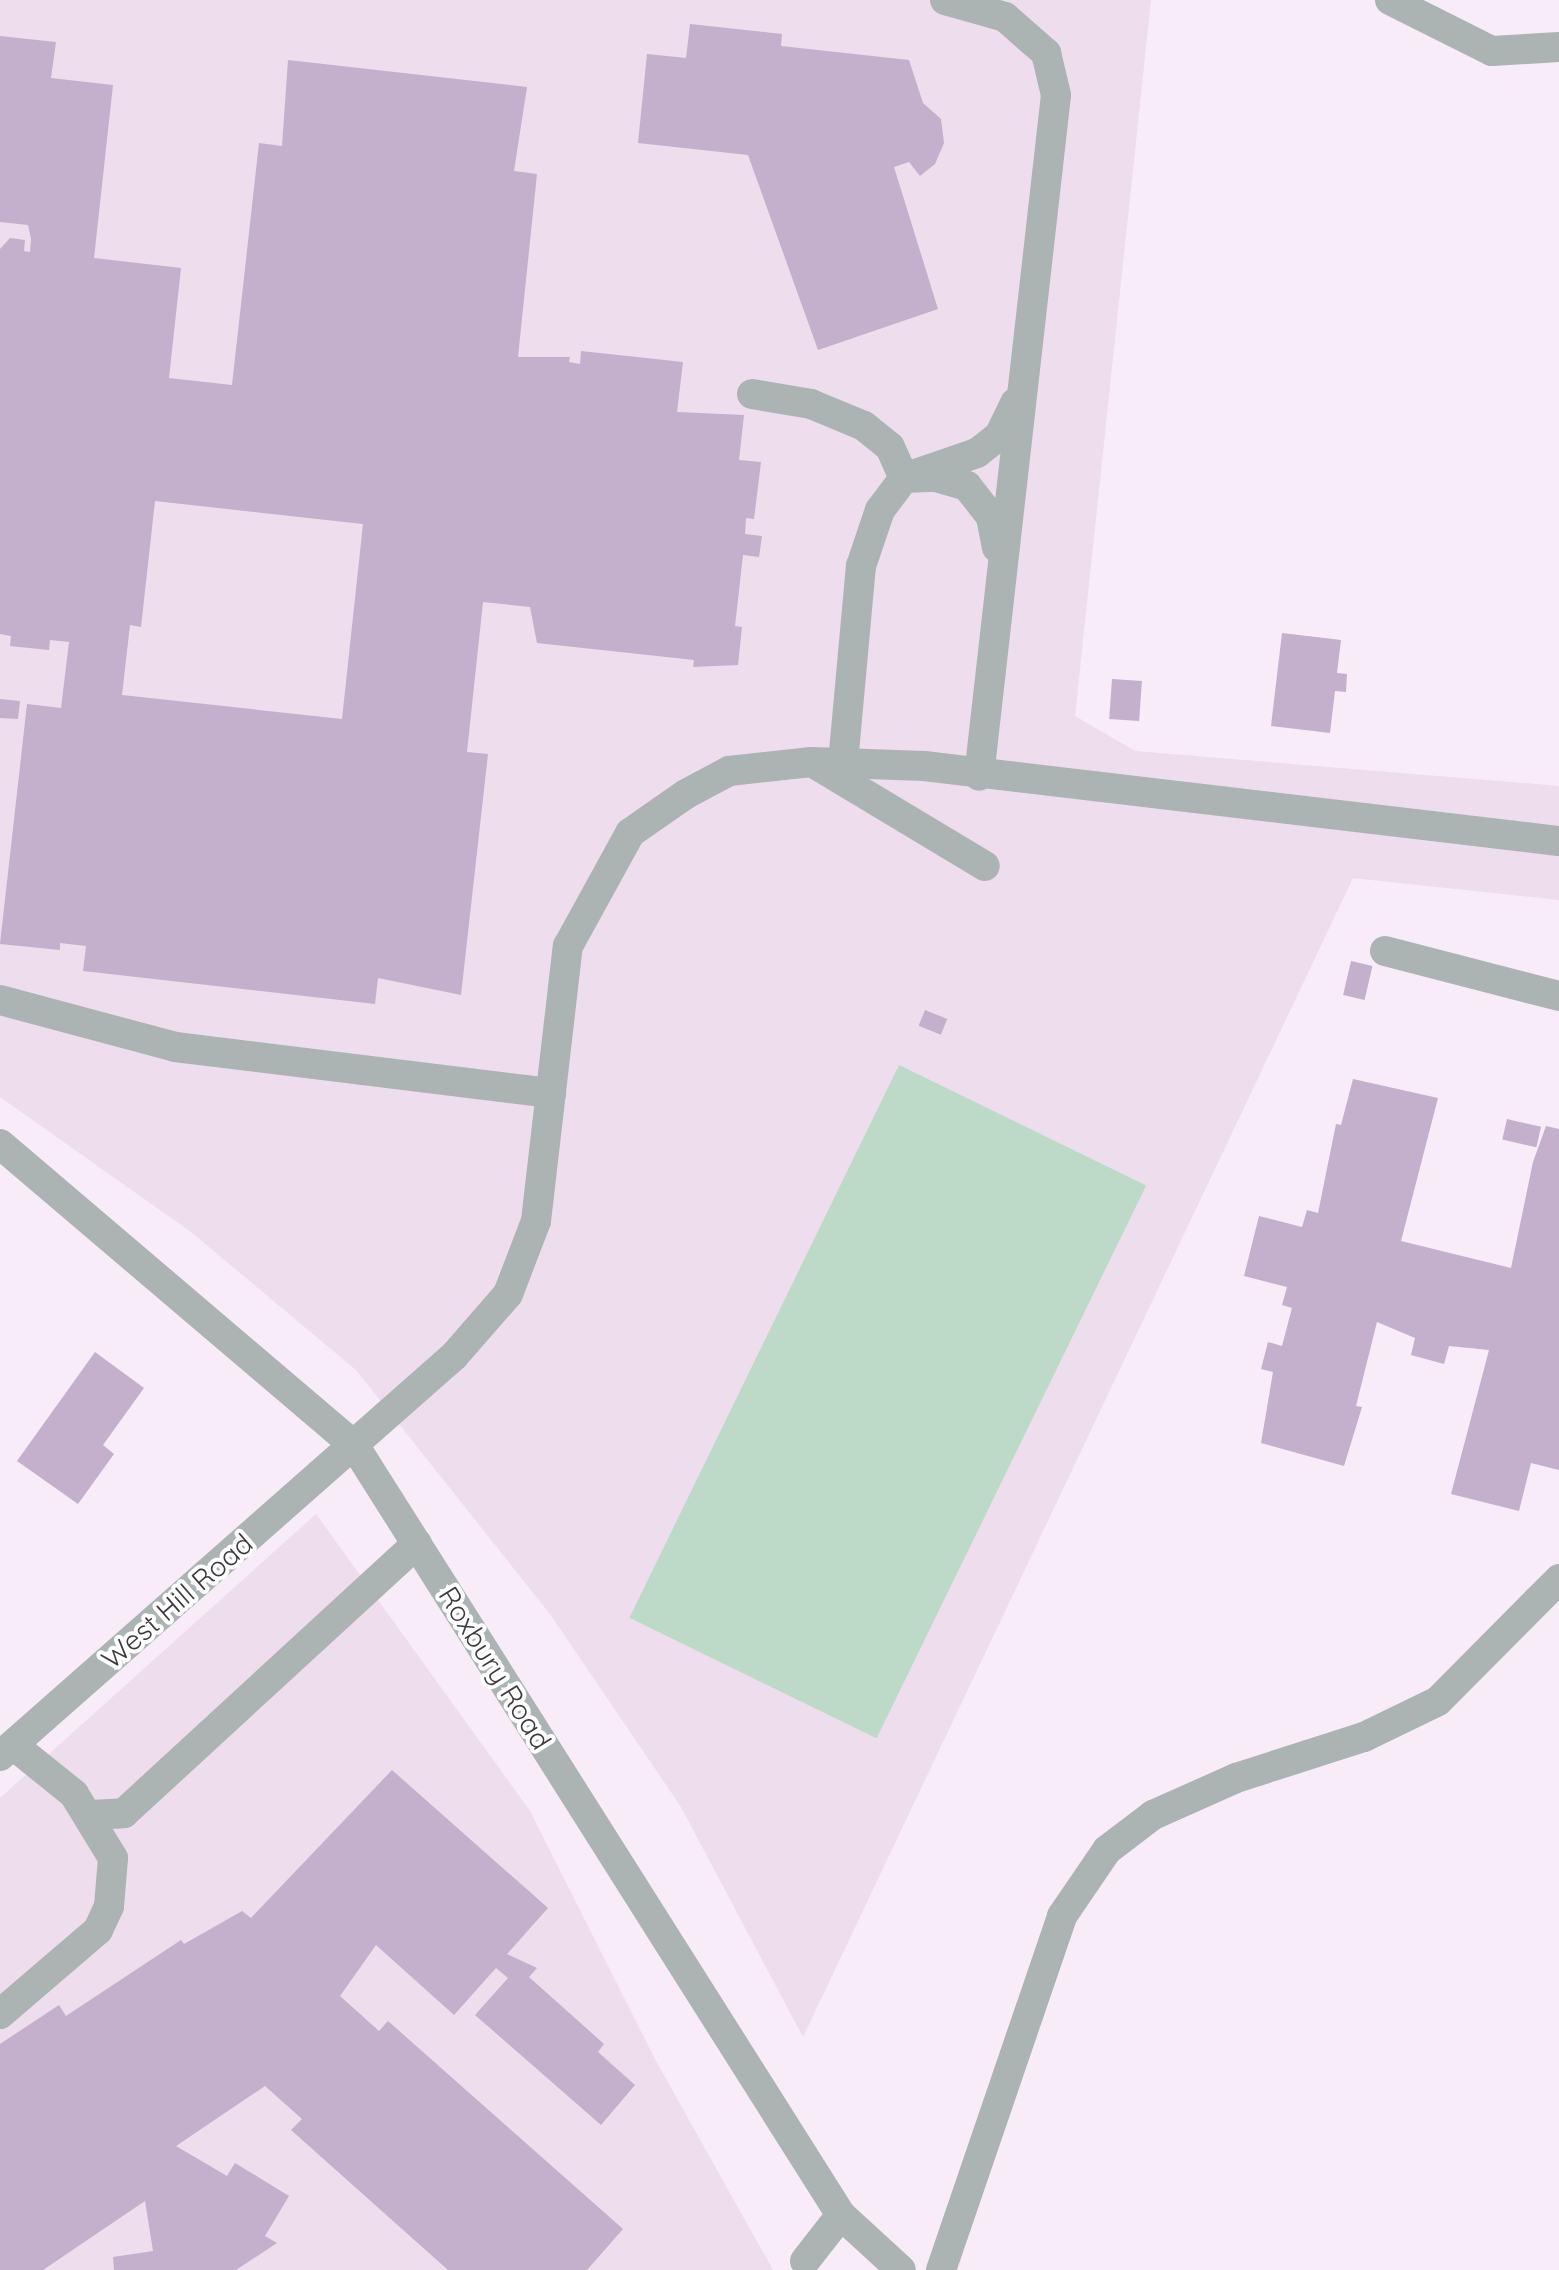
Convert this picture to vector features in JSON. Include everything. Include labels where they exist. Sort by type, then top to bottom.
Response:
[{"type":"street","points":[[945,0],[1005,17],[1046,53],[1056,95],[979,776]]},
{"type":"street","points":[[1390,0],[1492,51],[1559,47]]},
{"type":"street","points":[[985,866],[828,763],[861,566],[880,510],[904,478],[978,454],[999,436],[1023,387]]},
{"type":"street","points":[[752,394],[812,404],[864,426],[890,446],[904,478]]},
{"type":"street","points":[[904,478],[936,477],[968,486],[991,517],[1002,570]]},
{"type":"street","name":"West Hill Road","points":[[6,1751],[454,1356],[508,1294],[536,1221],[568,946],[630,833],[729,771],[828,763],[979,776],[1559,841]]},
{"type":"street","points":[[1385,951],[1559,996]]},
{"type":"street","points":[[0,1000],[215,1052],[551,1093]]},
{"type":"street","name":"Roxbury Road","points":[[0,1144],[354,1445],[840,2215],[901,2270]]},
{"type":"street","points":[[91,1815],[124,1813],[417,1544]]},
{"type":"street","points":[[941,2270],[1062,1916],[1107,1850],[1170,1807],[1236,1778],[1364,1737],[1438,1701],[1559,1579]]},
{"type":"street","points":[[0,2014],[98,1930],[109,1906],[112,1858],[91,1815],[6,1751]]},
{"type":"street","points":[[798,2267],[840,2215]]},
{"type":"shaded area","points":[[0,0],[1151,0],[1075,716],[1135,751],[1559,786],[1559,900],[1353,878],[803,2037],[681,1807],[550,1614],[356,1370],[191,1232],[0,1097]]},
{"type":"shaded area","points":[[316,1514],[530,1811],[656,2061],[773,2270],[0,2270],[0,1798]]},
{"type":"green space","points":[[899,1065],[1146,1186],[877,1738],[629,1618]]},
{"type":"building","points":[[690,24],[782,34],[781,46],[909,60],[923,103],[941,119],[944,143],[935,164],[920,176],[909,162],[894,167],[938,309],[818,350],[748,155],[638,143],[647,54],[686,58]]},
{"type":"building","points":[[0,36],[56,42],[51,78],[113,85],[94,258],[181,268],[169,378],[232,385],[259,143],[282,146],[288,60],[527,87],[514,171],[537,174],[518,357],[570,357],[569,362],[580,364],[581,351],[683,362],[677,412],[744,415],[739,460],[761,462],[754,519],[746,518],[745,534],[762,536],[759,557],[743,555],[735,626],[742,627],[738,665],[693,667],[694,660],[537,643],[530,607],[483,602],[467,752],[488,754],[461,995],[378,978],[375,1004],[83,971],[86,946],[60,943],[60,950],[0,944],[27,704],[61,708],[69,642],[50,640],[49,650],[10,646],[11,636],[0,634],[0,249],[10,238],[25,240],[24,251],[30,252],[31,239],[28,225],[0,222]],"holes":[[[155,501],[363,524],[342,719],[122,695],[130,625],[141,627]]]},
{"type":"building","points":[[1282,633],[1341,640],[1337,673],[1347,674],[1346,692],[1335,691],[1330,733],[1271,726]]},
{"type":"building","points":[[1112,679],[1142,681],[1139,721],[1109,719]]},
{"type":"building","points":[[0,699],[20,701],[18,719],[0,718]]},
{"type":"building","points":[[1351,961],[1372,966],[1365,1000],[1343,995]]},
{"type":"building","points":[[925,1010],[947,1019],[941,1035],[919,1026]]},
{"type":"building","points":[[1353,1079],[1438,1098],[1401,1241],[1511,1268],[1533,1162],[1546,1126],[1559,1129],[1559,1470],[1531,1463],[1519,1511],[1451,1494],[1489,1350],[1449,1346],[1444,1364],[1411,1355],[1415,1338],[1377,1322],[1356,1406],[1362,1407],[1344,1466],[1261,1443],[1273,1372],[1261,1369],[1268,1342],[1282,1346],[1292,1308],[1282,1305],[1287,1287],[1244,1276],[1259,1216],[1302,1227],[1307,1210],[1318,1213],[1336,1124],[1341,1125]]},
{"type":"building","points":[[1507,1119],[1541,1127],[1536,1147],[1502,1139]]},
{"type":"building","points":[[95,1352],[144,1388],[103,1445],[114,1454],[78,1504],[17,1461]]},
{"type":"building","points":[[392,1770],[548,1908],[507,1954],[537,1968],[529,1977],[604,2044],[598,2052],[635,2085],[601,2125],[475,2015],[508,1978],[496,1968],[454,2015],[376,1945],[340,1996],[379,2031],[388,2021],[623,2229],[587,2270],[448,2270],[291,2130],[302,2119],[265,2086],[176,2146],[227,2176],[235,2163],[289,2196],[265,2236],[277,2243],[236,2270],[114,2270],[113,2257],[153,2251],[145,2201],[43,2270],[0,2270],[0,2044],[59,2005],[66,2016],[181,1940],[184,1944],[242,1911],[251,1918]]}]
